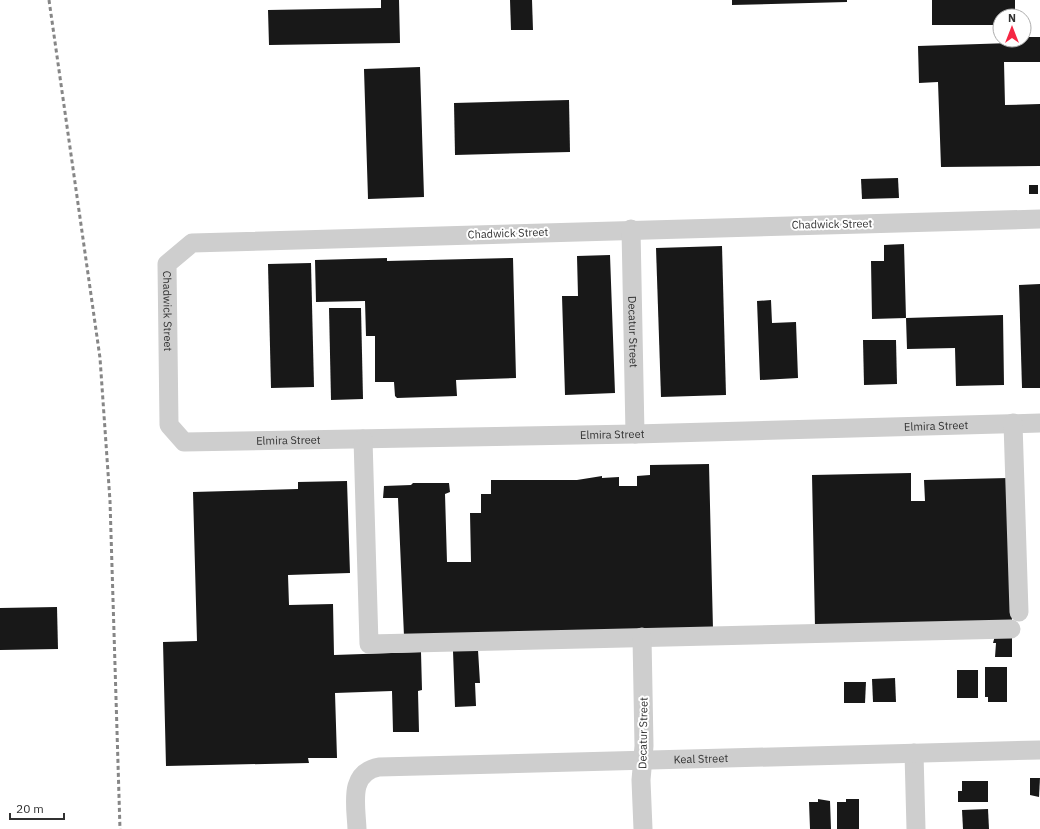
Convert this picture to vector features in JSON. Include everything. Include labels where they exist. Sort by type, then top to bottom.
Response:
[{"type":"street","name":"Chadwick Street","points":[[184,442],[169,425],[167,264],[192,243],[631,229],[1040,219]]},
{"type":"street","name":"Decatur Street","points":[[631,229],[635,434]]},
{"type":"street","points":[[1013,423],[1019,612]]},
{"type":"street","name":"Elmira Street","points":[[184,442],[635,434],[1040,423]]},
{"type":"street","points":[[363,439],[369,644],[642,636],[1011,629]]},
{"type":"street","name":"Decatur Street","points":[[642,636],[644,746],[641,780],[643,829]]},
{"type":"street","name":"Keal Street","points":[[357,829],[356,790],[358,781],[363,773],[370,769],[379,767],[1040,750]]},
{"type":"street","points":[[914,753],[916,829]]},
{"type":"building","points":[[381,0],[399,0],[400,43],[269,45],[268,10],[381,8]]},
{"type":"building","points":[[510,0],[532,0],[533,30],[511,30]]},
{"type":"building","points":[[732,0],[847,0],[847,2],[732,5]]},
{"type":"building","points":[[932,0],[1015,0],[1015,8],[992,8],[992,25],[932,25]]},
{"type":"building","points":[[1032,37],[1040,37],[1040,62],[1004,62],[1005,105],[1040,104],[1040,166],[941,167],[938,82],[919,83],[918,46],[992,44],[992,48],[1032,48]]},
{"type":"building","points":[[420,67],[424,197],[368,199],[364,69]]},
{"type":"building","points":[[569,100],[570,152],[455,155],[454,103]]},
{"type":"building","points":[[898,178],[899,198],[862,199],[861,179]]},
{"type":"building","points":[[1029,185],[1038,185],[1038,194],[1029,194]]},
{"type":"building","points":[[904,244],[906,318],[872,319],[871,261],[884,261],[884,245]]},
{"type":"building","points":[[722,246],[726,395],[661,397],[656,248]]},
{"type":"building","points":[[610,255],[615,393],[565,395],[562,296],[578,296],[577,256]]},
{"type":"building","points":[[387,258],[387,261],[513,258],[516,378],[456,380],[457,396],[397,398],[395,396],[394,382],[375,382],[375,336],[366,336],[365,301],[316,302],[315,260]]},
{"type":"building","points":[[311,263],[314,387],[271,388],[268,264]]},
{"type":"building","points":[[1040,284],[1040,388],[1022,388],[1019,285]]},
{"type":"building","points":[[771,300],[772,323],[796,322],[798,378],[760,380],[757,301]]},
{"type":"building","points":[[329,308],[361,308],[363,399],[331,400]]},
{"type":"building","points":[[1003,315],[1004,385],[956,386],[955,348],[907,349],[906,318]]},
{"type":"building","points":[[863,340],[896,340],[897,384],[864,385]]},
{"type":"building","points":[[709,464],[713,629],[404,636],[398,498],[383,498],[384,486],[411,485],[413,483],[449,483],[450,492],[445,494],[447,562],[471,562],[470,513],[481,513],[481,494],[491,494],[491,480],[577,480],[602,476],[602,478],[619,477],[619,486],[637,486],[637,476],[650,475],[650,465]]},
{"type":"building","points":[[911,473],[911,501],[925,501],[924,480],[1008,478],[1012,623],[815,627],[812,475]]},
{"type":"building","points":[[347,481],[350,573],[288,575],[289,605],[333,604],[334,655],[421,652],[422,690],[418,691],[419,732],[393,732],[392,691],[335,693],[337,758],[308,758],[309,763],[166,766],[163,642],[197,641],[193,492],[298,489],[298,482]]},
{"type":"building","points":[[57,607],[58,649],[0,650],[0,608]]},
{"type":"building","points":[[996,632],[1012,632],[1012,657],[995,657],[996,643],[993,643]]},
{"type":"building","points":[[478,650],[480,683],[475,683],[476,706],[455,707],[453,651]]},
{"type":"building","points":[[985,667],[1007,667],[1007,702],[988,702],[988,697],[985,697]]},
{"type":"building","points":[[957,670],[978,670],[978,698],[957,698]]},
{"type":"building","points":[[895,678],[896,702],[873,702],[872,679]]},
{"type":"building","points":[[844,682],[866,682],[865,703],[844,703]]},
{"type":"building","points":[[1030,778],[1040,778],[1039,797],[1030,795]]},
{"type":"building","points":[[962,781],[988,781],[988,802],[958,802],[958,791],[962,791]]},
{"type":"building","points":[[818,799],[830,801],[831,829],[810,829],[809,802],[818,802]]},
{"type":"building","points":[[846,799],[859,799],[859,829],[837,829],[837,802],[846,802]]},
{"type":"building","points":[[988,809],[989,829],[963,829],[962,810]]},
{"type":"railway","points":[[49,0],[100,358],[110,501],[120,829]]}]
